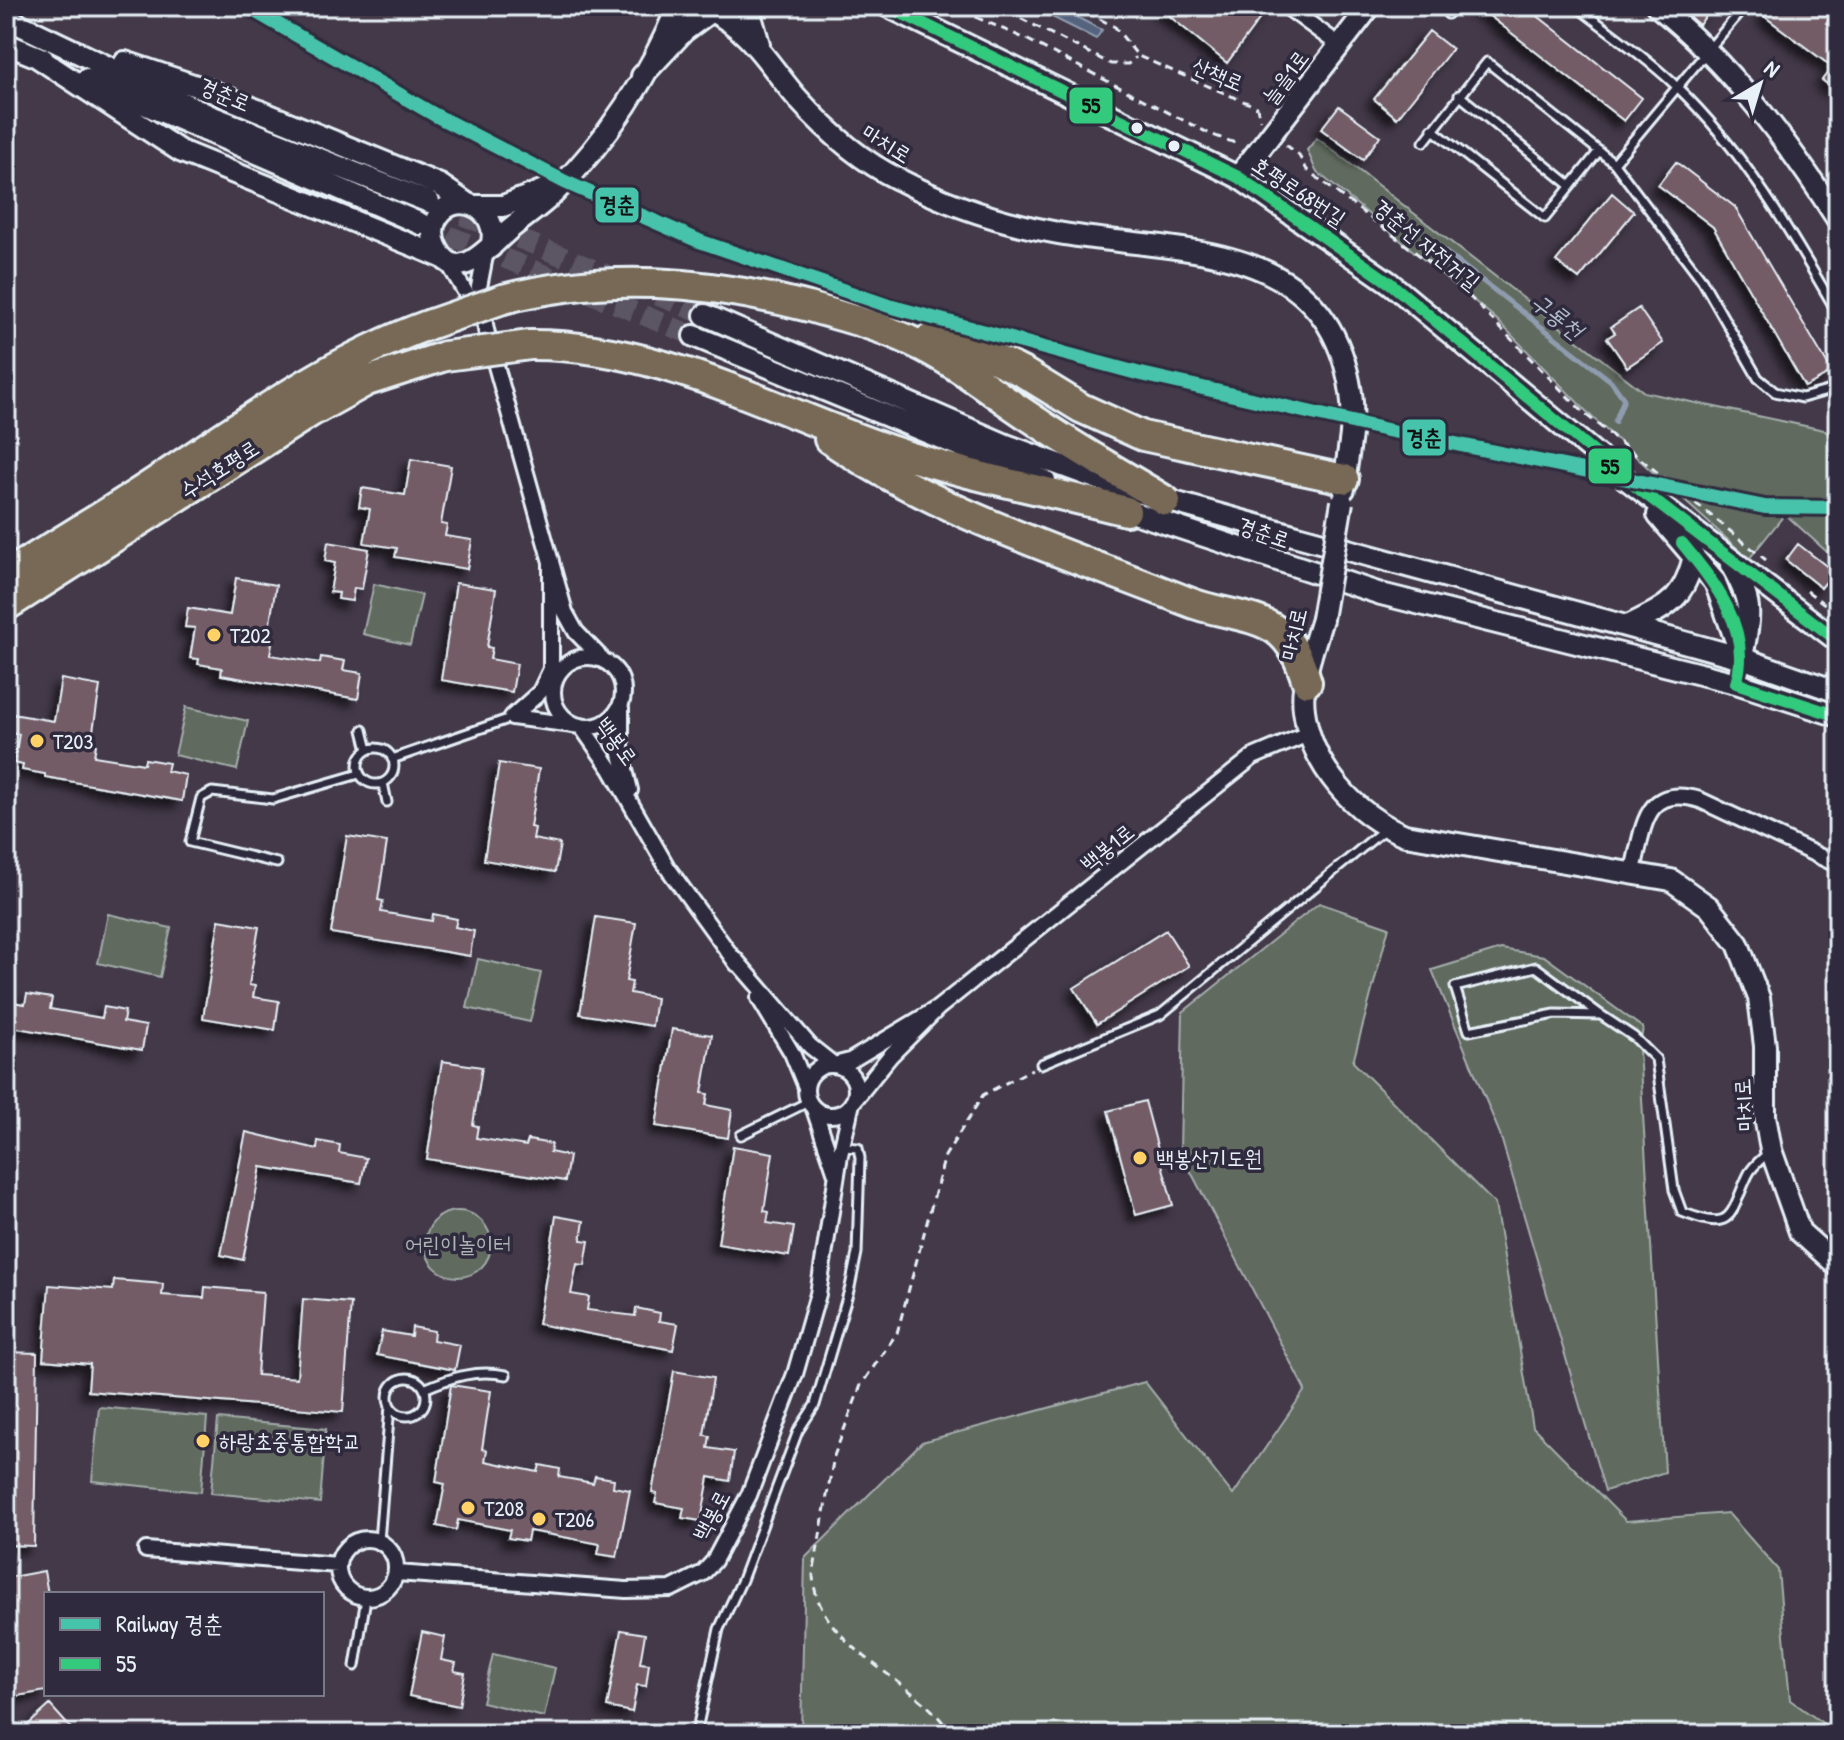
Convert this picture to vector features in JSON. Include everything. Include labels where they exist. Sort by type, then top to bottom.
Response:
[{"type":"highway","name":"수석호평로","points":[[6,575],[140,492],[290,392],[391,338],[503,299],[566,286],[673,282],[789,302],[881,329]]},
{"type":"highway","points":[[881,329],[985,354],[1024,373],[1081,408],[1158,441],[1343,490]]},
{"type":"highway","points":[[881,329],[946,360],[1039,424],[1166,501]]},
{"type":"highway","name":"수석호평로","points":[[6,606],[311,412],[367,381],[445,356],[530,345],[565,345],[629,355],[663,364],[792,413]]},
{"type":"highway","points":[[792,413],[893,451],[1126,511]]},
{"type":"highway","points":[[792,413],[874,470],[958,513],[1192,604],[1275,629],[1301,662],[1307,682]]},
{"type":"street","points":[[34,55],[180,151],[446,259],[466,264],[488,252],[570,176],[610,125],[642,76],[678,6]]},
{"type":"street","points":[[642,76],[705,8],[734,6]]},
{"type":"street","name":"마치로","points":[[748,6],[757,41],[775,71]]},
{"type":"street","points":[[1286,6],[1339,45]]},
{"type":"street","name":"늘을1로","points":[[1238,177],[1267,131],[1370,6]]},
{"type":"street","points":[[1657,6],[1732,79],[1809,174],[1838,220]]},
{"type":"street","name":"마치로","points":[[705,8],[734,24],[819,121],[853,152],[930,195],[1029,227],[1150,242],[1229,257],[1270,272],[1298,289],[1321,316],[1346,371],[1352,428],[1322,619],[1303,708],[1310,733],[1333,780],[1364,812],[1405,835],[1671,880],[1709,907],[1738,944],[1759,998],[1765,1046],[1765,1116],[1771,1150],[1800,1232],[1838,1266]]},
{"type":"street","name":"호평로68번길","points":[[889,8],[1238,177],[1390,283],[1626,479]]},
{"type":"street","name":"경춘로","points":[[6,18],[208,115],[429,202]]},
{"type":"street","points":[[46,35],[211,91],[440,185],[489,218],[493,227],[479,287],[486,330],[551,560],[565,612],[576,632],[620,677],[621,704],[612,718],[603,724],[581,726],[562,715],[556,706],[555,682],[560,671],[551,560]]},
{"type":"street","name":"경춘로","points":[[6,44],[421,224]]},
{"type":"street","points":[[486,330],[434,242],[435,222],[448,208],[471,205],[492,208],[515,203],[570,176]]},
{"type":"street","name":"경춘로","points":[[705,315],[1006,445],[1166,501],[1742,658],[1838,692]]},
{"type":"street","name":"경춘로","points":[[694,336],[980,456],[1126,511],[1381,594],[1736,683],[1838,716]]},
{"type":"street","points":[[1626,479],[1715,582],[1742,658]]},
{"type":"street","points":[[1626,479],[1728,560],[1838,641]]},
{"type":"street","points":[[1628,626],[1663,609],[1680,595],[1688,580],[1694,556]]},
{"type":"street","points":[[512,717],[540,692],[551,669],[551,560]]},
{"type":"street","points":[[1728,560],[1742,584],[1751,613],[1736,683]]},
{"type":"street","points":[[560,671],[580,658],[604,661]]},
{"type":"street","name":"백봉로","points":[[621,704],[621,754],[640,825]]},
{"type":"street","name":"백봉로","points":[[512,717],[581,726],[611,769],[640,825],[734,958],[787,1044],[806,1087]]},
{"type":"street","name":"백봉1로","points":[[852,1103],[890,1056],[938,1008],[1253,757],[1310,733]]},
{"type":"street","points":[[1632,874],[1648,815],[1659,799],[1676,793],[1700,800],[1838,865]]},
{"type":"street","name":"백봉로","points":[[734,958],[810,1046],[834,1065]]},
{"type":"street","name":"백봉1로","points":[[834,1065],[859,1057],[938,1008]]},
{"type":"street","points":[[834,1065],[853,1078],[852,1103],[838,1114],[830,1115],[811,1105],[806,1087],[818,1068],[834,1065]]},
{"type":"street","name":"백봉로","points":[[397,1573],[626,1590],[671,1589],[703,1573],[714,1561],[749,1495],[795,1374],[818,1294],[852,1103]]},
{"type":"street","name":"백봉로","points":[[811,1105],[837,1178]]},
{"type":"street","points":[[369,1539],[379,1541],[394,1554],[397,1573],[388,1590],[366,1598],[345,1588],[338,1565],[350,1544],[369,1539]]},
{"type":"street","points":[[146,1550],[338,1565]]},
{"type":"lane","points":[[1576,6],[1676,86],[1711,124],[1784,219],[1838,314]]},
{"type":"lane","points":[[1614,163],[1705,50],[1745,6]]},
{"type":"lane","points":[[1424,142],[1487,62],[1614,163],[1702,280],[1758,378],[1775,392],[1802,398],[1838,388]]},
{"type":"lane","points":[[1459,95],[1571,186]]},
{"type":"lane","points":[[1432,129],[1545,218],[1599,151]]},
{"type":"lane","points":[[392,759],[512,717]]},
{"type":"lane","points":[[363,730],[368,750]]},
{"type":"lane","points":[[382,749],[392,759],[393,773],[383,783],[370,783],[359,774],[359,760],[368,750],[382,749]]},
{"type":"lane","points":[[277,863],[190,842],[201,798],[212,792],[273,799],[359,774]]},
{"type":"lane","points":[[383,783],[387,802]]},
{"type":"lane","points":[[1041,1064],[1160,1015],[1386,827]]},
{"type":"lane","points":[[1601,1015],[1555,1014],[1469,1031],[1455,987],[1536,967],[1634,1037],[1656,1059],[1674,1190],[1682,1212],[1705,1221],[1721,1221],[1736,1210],[1749,1173],[1771,1150]]},
{"type":"lane","points":[[741,1135],[811,1105]]},
{"type":"lane","points":[[696,1734],[719,1629],[742,1580],[798,1431],[815,1405],[854,1272],[860,1158],[858,1148],[843,1147]]},
{"type":"lane","points":[[424,1389],[454,1376],[488,1371],[506,1375]]},
{"type":"lane","points":[[379,1541],[390,1406],[388,1393],[400,1379],[413,1379],[424,1389],[425,1404],[417,1413],[405,1416],[390,1406]]},
{"type":"lane","points":[[355,1666],[366,1598]]},
{"type":"path","points":[[950,6],[1026,39],[1236,145],[1267,131]]},
{"type":"path","name":"산책로","points":[[996,6],[1111,64],[1128,64],[1138,56]]},
{"type":"path","name":"산책로","points":[[1075,6],[1115,27],[1138,56],[1257,107],[1267,131]]},
{"type":"path","name":"경춘선 자전거길","points":[[1267,131],[1298,154],[1307,170],[1467,294],[1585,414],[1770,563]]},
{"type":"path","points":[[1805,590],[1838,614]]},
{"type":"path","points":[[951,1734],[941,1717],[884,1673],[833,1624],[813,1592],[813,1575],[834,1456],[861,1385],[897,1333],[945,1156],[983,1095],[1041,1064]]},
{"type":"green space","points":[[1317,138],[1644,392],[1824,430],[1838,442],[1838,562],[1785,514],[1749,559],[1593,418],[1495,318],[1316,171],[1307,150]]},
{"type":"green space","points":[[374,584],[422,595],[410,645],[363,634]]},
{"type":"green space","points":[[186,707],[248,721],[237,770],[175,755]]},
{"type":"green space","points":[[1319,903],[1389,927],[1353,1062],[1495,1204],[1533,1427],[1626,1521],[1728,1513],[1778,1570],[1790,1700],[1838,1734],[801,1734],[805,1558],[922,1442],[1145,1382],[1233,1495],[1305,1390],[1180,1151],[1183,1012]]},
{"type":"green space","points":[[108,914],[171,928],[160,977],[98,963]]},
{"type":"green space","points":[[1501,949],[1544,956],[1643,1028],[1639,1050],[1665,1472],[1605,1491],[1500,1134],[1432,970]]},
{"type":"green space","points":[[478,959],[541,973],[530,1022],[467,1008]]},
{"type":"green space","name":"어린이놀이터","points":[[451,1211],[465,1211],[477,1216],[486,1225],[491,1244],[489,1257],[482,1268],[465,1277],[451,1277],[439,1272],[430,1263],[425,1251],[425,1237],[430,1225],[439,1216]]},
{"type":"green space","points":[[99,1407],[207,1417],[201,1492],[92,1481]]},
{"type":"green space","points":[[218,1419],[326,1429],[320,1503],[211,1493]]},
{"type":"green space","points":[[493,1654],[555,1668],[544,1717],[482,1702]]},
{"type":"water","points":[[1030,6],[1055,6],[1102,30],[1096,39]]},
{"type":"building","points":[[1157,6],[1269,6],[1227,63]]},
{"type":"building","points":[[1477,6],[1525,6],[1642,98],[1624,121]]},
{"type":"building","points":[[1677,6],[1713,6],[1699,25]]},
{"type":"building","points":[[1771,6],[1804,6],[1811,11],[1815,6],[1830,18],[1826,23],[1838,32],[1838,92],[1822,80],[1832,67],[1764,16]]},
{"type":"building","points":[[1429,31],[1452,49],[1397,118],[1374,99]]},
{"type":"building","points":[[1339,106],[1380,136],[1363,160],[1321,129]]},
{"type":"building","points":[[1676,162],[1735,207],[1832,372],[1805,387],[1713,227],[1658,185]]},
{"type":"building","points":[[1612,193],[1634,212],[1579,279],[1556,261]]},
{"type":"building","points":[[1639,308],[1663,343],[1627,367],[1607,338],[1615,333],[1611,327]]},
{"type":"building","points":[[411,459],[451,466],[441,524],[447,525],[445,536],[472,540],[467,569],[395,557],[397,548],[364,543],[370,509],[359,507],[362,488],[405,495]]},
{"type":"building","points":[[328,542],[369,549],[362,589],[354,588],[352,601],[338,599],[339,593],[330,592],[335,563],[325,561]]},
{"type":"building","points":[[1798,544],[1834,572],[1821,588],[1786,560]]},
{"type":"building","points":[[236,578],[276,585],[267,642],[272,643],[270,655],[320,663],[321,657],[345,661],[343,670],[362,673],[358,699],[221,675],[222,668],[198,664],[199,659],[190,658],[195,628],[185,627],[188,608],[230,615]]},
{"type":"building","points":[[456,583],[496,589],[487,647],[492,648],[490,659],[517,664],[512,692],[441,680]]},
{"type":"building","points":[[61,679],[100,686],[91,744],[96,745],[94,756],[144,764],[145,759],[169,763],[167,771],[186,775],[182,801],[45,777],[45,774],[22,770],[23,765],[14,763],[19,734],[9,733],[12,714],[54,721]]},
{"type":"building","points":[[499,763],[539,769],[530,827],[535,828],[533,839],[560,844],[555,872],[484,860]]},
{"type":"building","points":[[347,836],[387,842],[378,900],[383,901],[381,912],[432,921],[433,914],[457,919],[455,927],[474,931],[470,956],[331,933]]},
{"type":"building","points":[[596,917],[636,923],[626,981],[632,982],[630,993],[656,998],[652,1026],[580,1014]]},
{"type":"building","points":[[219,920],[259,927],[249,985],[255,986],[253,997],[279,1001],[275,1030],[203,1018]]},
{"type":"building","points":[[1166,930],[1189,966],[1097,1024],[1074,988]]},
{"type":"building","points":[[27,994],[52,998],[50,1009],[102,1018],[104,1007],[125,1011],[123,1022],[146,1026],[142,1050],[6,1026],[6,1001],[25,1004]]},
{"type":"building","points":[[672,1029],[712,1035],[702,1093],[708,1094],[706,1105],[732,1110],[728,1138],[656,1126]]},
{"type":"building","points":[[442,1061],[482,1067],[473,1125],[478,1126],[476,1138],[526,1146],[528,1140],[552,1144],[550,1152],[569,1156],[565,1181],[427,1159]]},
{"type":"building","name":"백봉산기도원","points":[[1145,1101],[1173,1205],[1136,1215],[1108,1111]]},
{"type":"building","points":[[246,1132],[317,1149],[318,1141],[340,1145],[339,1153],[366,1158],[361,1183],[261,1167],[243,1260],[221,1255]]},
{"type":"building","points":[[733,1146],[773,1153],[764,1211],[769,1212],[767,1223],[794,1227],[789,1256],[718,1244]]},
{"type":"building","points":[[556,1216],[584,1221],[581,1240],[589,1241],[585,1265],[577,1264],[571,1294],[589,1297],[587,1310],[635,1316],[636,1308],[660,1313],[659,1321],[678,1324],[673,1350],[538,1324]]},
{"type":"building","name":"하랑초중통합학교","points":[[114,1280],[163,1284],[162,1295],[204,1298],[205,1287],[263,1292],[257,1375],[297,1378],[303,1299],[351,1303],[343,1412],[88,1391],[90,1364],[43,1360],[49,1285],[113,1290]]},
{"type":"building","points":[[412,1327],[434,1331],[433,1340],[460,1345],[455,1370],[377,1355],[382,1331],[411,1336]]},
{"type":"building","points":[[6,1352],[37,1353],[34,1546],[6,1545]]},
{"type":"building","points":[[674,1371],[713,1378],[704,1435],[710,1436],[708,1448],[734,1452],[730,1481],[709,1477],[701,1521],[682,1518],[684,1508],[655,1503],[657,1494],[652,1493]]},
{"type":"building","points":[[451,1385],[491,1391],[482,1449],[487,1450],[485,1461],[538,1472],[540,1465],[560,1469],[559,1477],[593,1483],[595,1476],[614,1479],[613,1487],[630,1490],[617,1557],[598,1554],[600,1544],[529,1531],[527,1541],[508,1538],[510,1530],[458,1520],[456,1530],[437,1526],[445,1484],[436,1482]]},
{"type":"building","points":[[44,1571],[48,1592],[44,1592],[44,1691],[6,1698],[6,1578]]},
{"type":"building","points":[[621,1630],[645,1634],[640,1663],[649,1664],[646,1686],[637,1685],[632,1712],[607,1707]]},
{"type":"building","points":[[422,1632],[445,1637],[441,1660],[456,1663],[454,1671],[465,1673],[459,1706],[409,1696]]},
{"type":"building","points":[[50,1705],[76,1734],[18,1734]]},
{"type":"waterway","name":"구룡천","points":[[1444,251],[1611,381],[1624,399],[1615,422]]},
{"type":"tunnel","points":[[435,204],[705,315]]},
{"type":"tunnel","points":[[421,224],[694,336]]},
{"type":"rail line","name":"경춘","points":[[246,6],[435,115],[565,182],[699,241],[889,306],[1137,373],[1387,430],[1765,507],[1838,508]]},
{"type":"transit line","name":"55","points":[[887,6],[1238,177],[1390,283],[1626,479],[1838,641]]},
{"type":"transit line","name":"55","points":[[1682,543],[1718,590],[1735,626],[1740,663],[1736,683],[1838,716]]},
{"type":"place","name":"T202","points":[[214,635]]},
{"type":"place","name":"T203","points":[[37,741]]},
{"type":"place","name":"백봉산기도원","points":[[1140,1158]]},
{"type":"place","name":"하랑초중통합학교","points":[[203,1441]]},
{"type":"place","name":"T208","points":[[468,1508]]},
{"type":"place","name":"T206","points":[[539,1519]]}]
